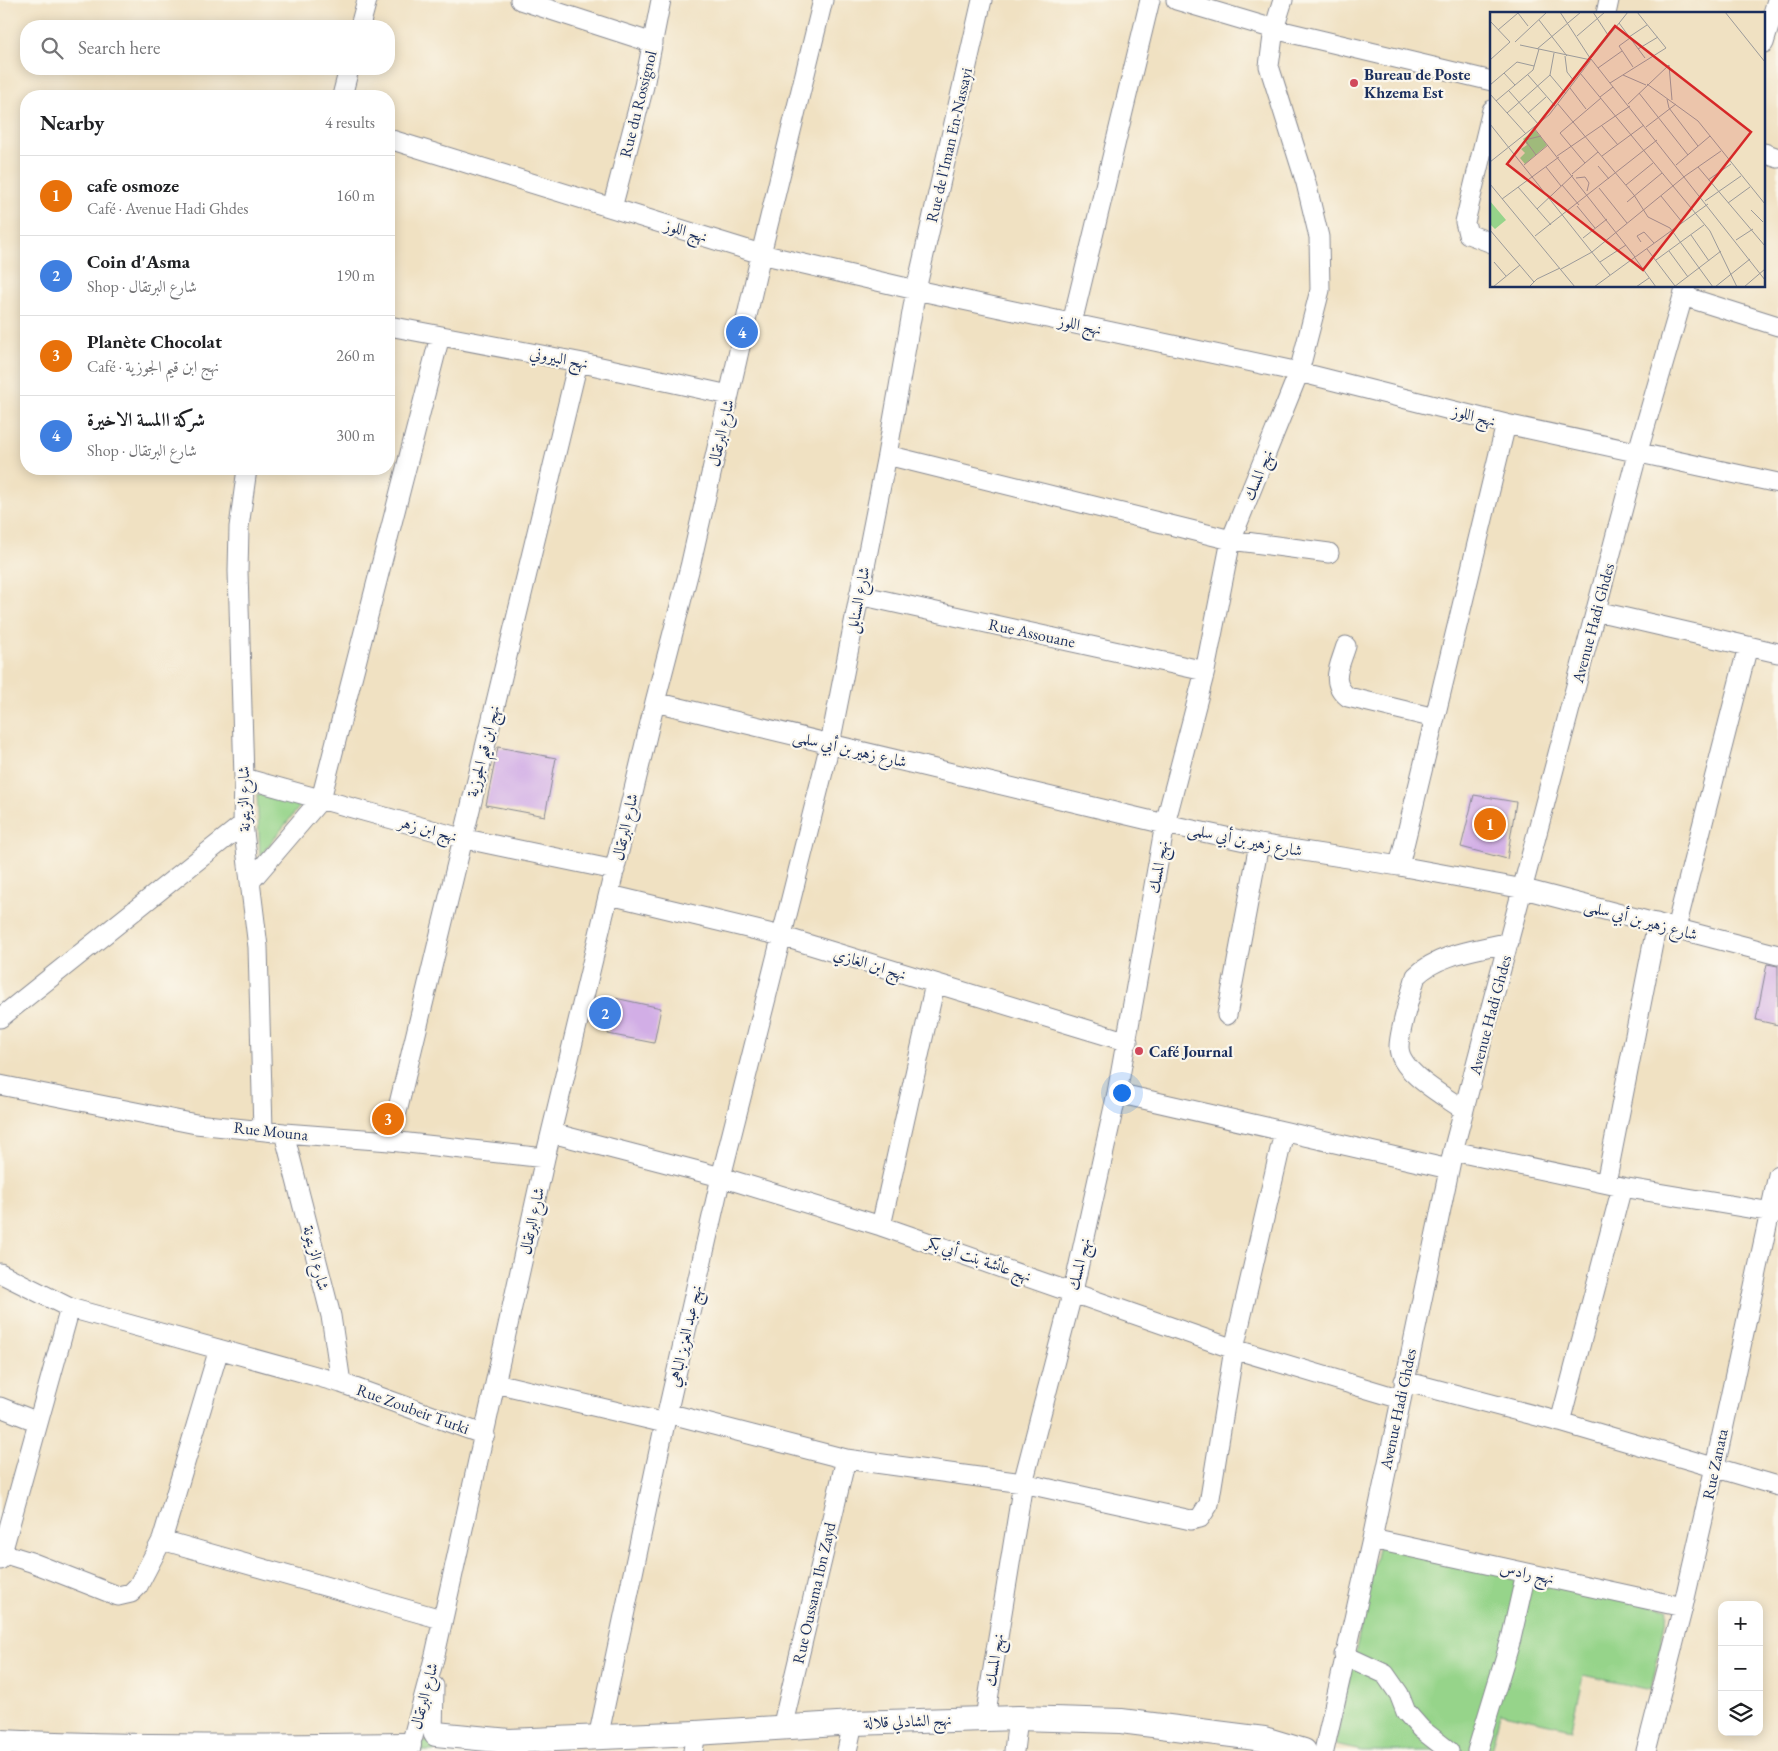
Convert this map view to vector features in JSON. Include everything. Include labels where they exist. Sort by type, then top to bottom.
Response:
[{"type":"street","points":[[362,20],[367,0]]},
{"type":"street","points":[[520,0],[652,43]]},
{"type":"street","name":"Rue du Rossignol","points":[[612,208],[644,86],[661,0]]},
{"type":"street","name":"شارع البرتقال","points":[[420,1744],[441,1619],[485,1435],[545,1158],[610,895],[654,702],[690,567],[823,0]]},
{"type":"street","name":"Rue de l'Iman En-Nassayi","points":[[887,455],[916,290],[982,0]]},
{"type":"street","points":[[1072,324],[1150,0]]},
{"type":"street","points":[[1176,0],[1274,29],[1490,81]]},
{"type":"street","name":"نهج المسك","points":[[984,1718],[1023,1483],[1073,1291],[1117,1093],[1128,1042],[1165,824],[1205,671],[1231,540],[1298,372],[1320,290],[1319,237],[1306,183],[1269,66],[1274,29],[1283,0]]},
{"type":"street","points":[[1766,36],[1777,0]]},
{"type":"street","points":[[344,90],[347,75]]},
{"type":"street","points":[[1490,118],[1465,222],[1468,234],[1490,242]]},
{"type":"street","name":"نهج اللوز","points":[[395,142],[762,254],[916,290],[1298,372],[1506,424],[1638,451],[1778,483]]},
{"type":"street","points":[[1685,291],[1778,326]]},
{"type":"street","name":"Avenue Hadi Ghdes","points":[[1324,1751],[1372,1539],[1451,1160],[1638,451],[1685,291]]},
{"type":"street","name":"نهج البيروني","points":[[395,327],[578,362],[730,395]]},
{"type":"street","points":[[250,882],[321,799],[440,336]]},
{"type":"street","name":"نهج ابن قيم الجوزية","points":[[390,1141],[461,838],[578,362]]},
{"type":"street","points":[[1399,866],[1506,424]]},
{"type":"street","points":[[887,455],[1231,540],[1329,553]]},
{"type":"street","name":"شارع السنابل","points":[[781,936],[830,744],[887,455]]},
{"type":"street","name":"شارع الزيتونة","points":[[247,475],[239,527],[238,571],[244,778],[243,824],[258,947],[264,1130]]},
{"type":"street","name":"Rue Assouane","points":[[859,595],[1205,671]]},
{"type":"street","points":[[1596,611],[1778,653]]},
{"type":"street","points":[[1346,646],[1336,680],[1340,690],[1348,697],[1435,718]]},
{"type":"street","points":[[1676,928],[1748,646]]},
{"type":"street","name":"شارع زهير بن أبي سلمى","points":[[654,702],[1165,824],[1259,844],[1399,866],[1524,889],[1778,955]]},
{"type":"street","name":"نهج ابن زهر","points":[[244,778],[461,838],[615,870]]},
{"type":"street","points":[[0,1018],[243,824]]},
{"type":"street","points":[[1227,1015],[1259,844]]},
{"type":"street","name":"نهج ابن الغازي","points":[[610,895],[781,936],[1128,1042]]},
{"type":"street","points":[[1560,1422],[1614,1185],[1656,923]]},
{"type":"street","name":"نهج عبد العزيز الباهي","points":[[598,1738],[666,1418],[721,1177],[781,936]]},
{"type":"street","points":[[1464,1110],[1411,1071],[1406,1066],[1399,1048],[1416,976],[1424,968],[1440,960],[1509,942]]},
{"type":"street","points":[[881,1226],[935,984]]},
{"type":"street","name":"Rue Mouna","points":[[0,1085],[196,1124],[264,1130],[284,1134],[390,1141],[545,1158]]},
{"type":"street","points":[[1117,1093],[1284,1132],[1614,1185],[1774,1213]]},
{"type":"street","points":[[496,1383],[666,1418],[846,1459],[1023,1483],[1191,1520],[1200,1518],[1209,1504],[1234,1349],[1284,1132]]},
{"type":"street","name":"نهج عائشة بنت أبي بكر","points":[[552,1133],[721,1177],[881,1226],[1073,1291],[1234,1349],[1402,1390],[1560,1422],[1778,1486]]},
{"type":"street","name":"شارع الزيتونة","points":[[284,1134],[331,1316],[341,1383]]},
{"type":"street","name":"Rue Zanata","points":[[1646,1751],[1683,1607],[1774,1213],[1778,1175]]},
{"type":"street","name":"Rue Zoubeir Turki","points":[[0,1273],[70,1308],[341,1383],[485,1435]]},
{"type":"street","points":[[70,1308],[1,1556],[31,1562],[118,1596],[131,1593],[138,1586],[162,1540],[220,1349]]},
{"type":"street","points":[[0,1406],[38,1422]]},
{"type":"street","name":"Rue Oussama Ibn Zayd","points":[[782,1728],[846,1459]]},
{"type":"street","name":"نهج رادس","points":[[1372,1539],[1683,1607]]},
{"type":"street","points":[[162,1540],[441,1619]]},
{"type":"street","points":[[1477,1751],[1512,1639],[1526,1573]]},
{"type":"street","points":[[1344,1656],[1385,1674],[1399,1694],[1406,1712],[1421,1729],[1449,1751]]},
{"type":"street","points":[[1014,1751],[1018,1718]]},
{"type":"street","name":"نهج الشادلي قلالة","points":[[509,1741],[598,1738],[694,1742],[782,1728],[853,1723],[1018,1718],[1121,1721],[1304,1751]]},
{"type":"street","points":[[847,1751],[853,1723]]},
{"type":"street","points":[[0,1742],[116,1749],[215,1750],[509,1741]]},
{"type":"street","points":[[454,1751],[509,1741]]},
{"type":"green space","points":[[257,794],[301,805],[260,856]]},
{"type":"green space","points":[[1379,1544],[1668,1609],[1651,1690],[1583,1675],[1571,1729],[1500,1713],[1491,1751],[1362,1751],[1335,1745]]},
{"type":"green space","points":[[427,1740],[433,1745],[435,1751],[415,1751],[419,1742]]},
{"type":"building","points":[[498,747],[556,758],[545,816],[486,805]]},
{"type":"building","points":[[1474,795],[1516,802],[1507,859],[1461,847]]},
{"type":"building","points":[[1767,964],[1778,966],[1778,1025],[1756,1020]]},
{"type":"building","points":[[615,998],[661,1008],[654,1043],[608,1034]]},
{"type":"place","name":"Bureau de Poste Khzema Est","points":[[1354,83]]},
{"type":"place","name":"شركة االمسة الاخيرة","points":[[742,332]]},
{"type":"place","name":"cafe osmoze","points":[[1490,824]]},
{"type":"place","name":"Coin d'Asma","points":[[605,1013]]},
{"type":"place","name":"Café Journal","points":[[1139,1051]]},
{"type":"place","name":"Planète Chocolat","points":[[388,1119]]}]
